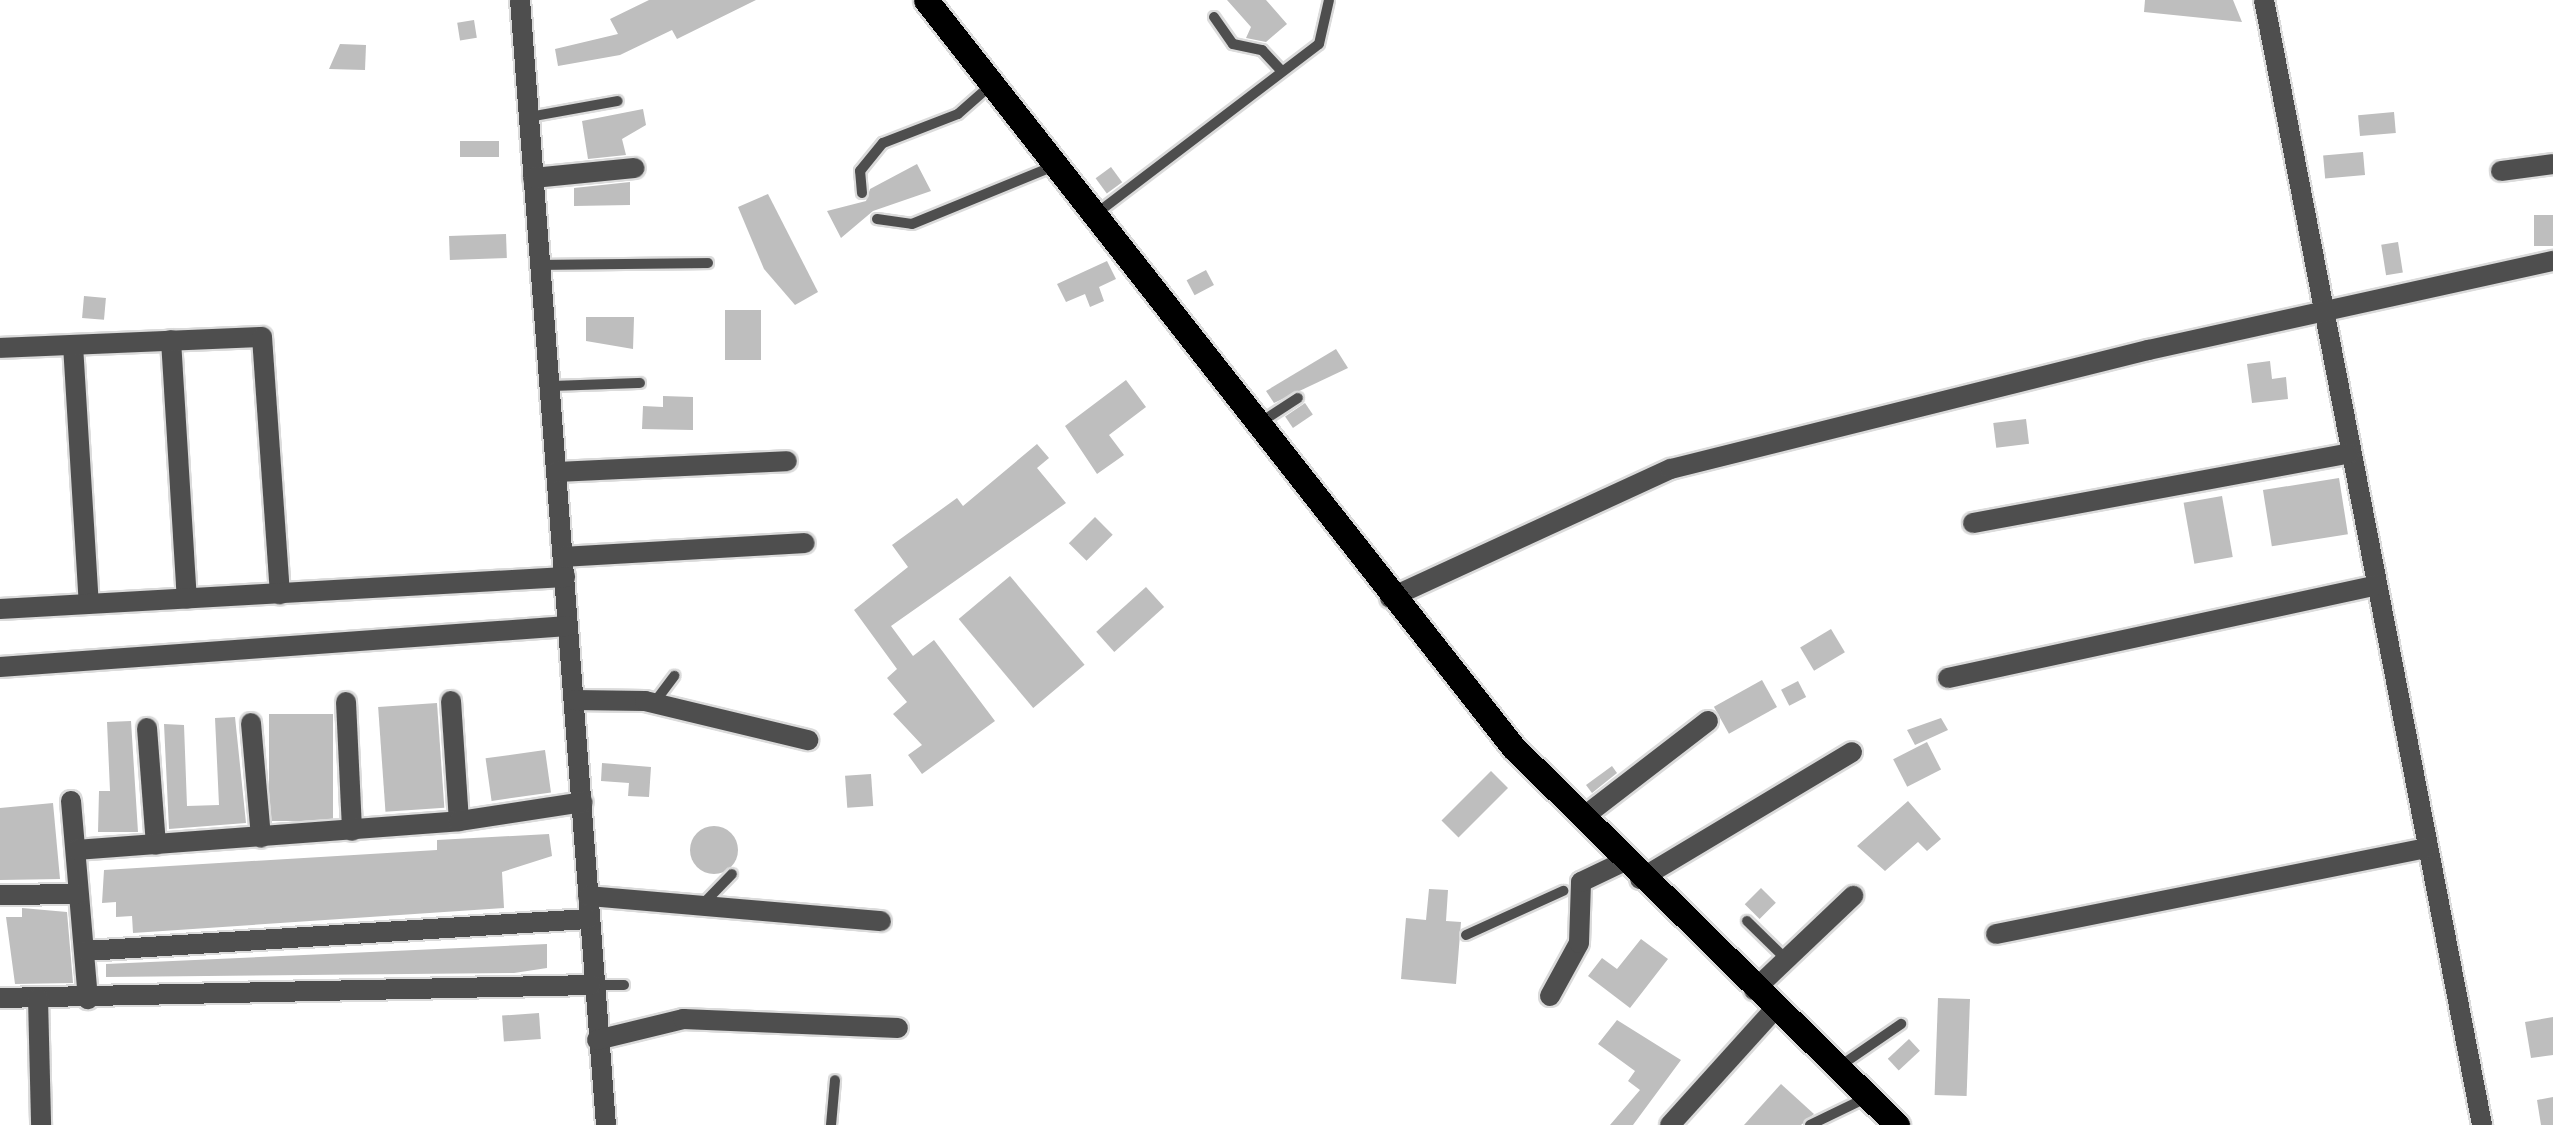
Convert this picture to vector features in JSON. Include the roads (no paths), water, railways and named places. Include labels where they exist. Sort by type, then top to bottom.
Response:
[{"type":"main road","points":[[936,3],[1092,217],[1390,598],[1582,818],[1890,1123]]},
{"type":"street","points":[[520,0],[583,802],[591,986],[606,1125]]},
{"type":"street","points":[[2264,0],[2425,848],[2482,1125]]},
{"type":"street","points":[[2501,171],[2553,164]]},
{"type":"street","points":[[533,178],[635,168]]},
{"type":"street","points":[[1390,598],[1671,470],[2322,311],[2553,262]]},
{"type":"street","points":[[0,348],[262,337],[280,594]]},
{"type":"street","points":[[171,340],[187,599]]},
{"type":"street","points":[[73,346],[89,604]]},
{"type":"street","points":[[1973,522],[2349,453]]},
{"type":"street","points":[[556,472],[787,461]]},
{"type":"street","points":[[0,609],[280,594],[806,543]]},
{"type":"street","points":[[1948,678],[2375,586]]},
{"type":"street","points":[[0,667],[568,626]]},
{"type":"street","points":[[575,700],[654,703],[808,740]]},
{"type":"street","points":[[451,701],[459,821]]},
{"type":"street","points":[[346,702],[352,831]]},
{"type":"street","points":[[1582,818],[1708,721]]},
{"type":"street","points":[[252,723],[261,838]]},
{"type":"street","points":[[148,728],[156,844]]},
{"type":"street","points":[[1550,996],[1579,943],[1571,887],[1632,870],[1852,752]]},
{"type":"street","points":[[71,802],[88,998]]},
{"type":"street","points":[[76,850],[459,821],[583,802]]},
{"type":"street","points":[[1996,934],[2425,848]]},
{"type":"street","points":[[0,895],[78,894]]},
{"type":"street","points":[[588,896],[881,921]]},
{"type":"street","points":[[1754,990],[1853,896]]},
{"type":"street","points":[[86,951],[588,919]]},
{"type":"street","points":[[0,998],[591,986]]},
{"type":"street","points":[[38,998],[41,1125]]},
{"type":"street","points":[[1670,1125],[1774,1010]]},
{"type":"street","points":[[598,1040],[654,1033],[684,1018],[898,1028]]},
{"type":"lane","points":[[1092,217],[1280,68],[1319,44],[1329,0]]},
{"type":"lane","points":[[1214,17],[1233,44],[1262,50],[1280,68]]},
{"type":"lane","points":[[862,193],[860,171],[882,143],[958,114],[992,84]]},
{"type":"lane","points":[[528,117],[618,101]]},
{"type":"lane","points":[[877,218],[912,224],[1055,166]]},
{"type":"lane","points":[[540,265],[708,262]]},
{"type":"lane","points":[[549,386],[640,383]]},
{"type":"lane","points":[[1256,425],[1298,398]]},
{"type":"lane","points":[[654,703],[674,676]]},
{"type":"lane","points":[[702,906],[732,874]]},
{"type":"lane","points":[[1466,935],[1571,887]]},
{"type":"lane","points":[[1748,921],[1786,960]]},
{"type":"lane","points":[[591,986],[624,985]]},
{"type":"lane","points":[[1836,1068],[1901,1024]]},
{"type":"lane","points":[[831,1125],[834,1080]]},
{"type":"lane","points":[[1810,1125],[1867,1097]]}]
